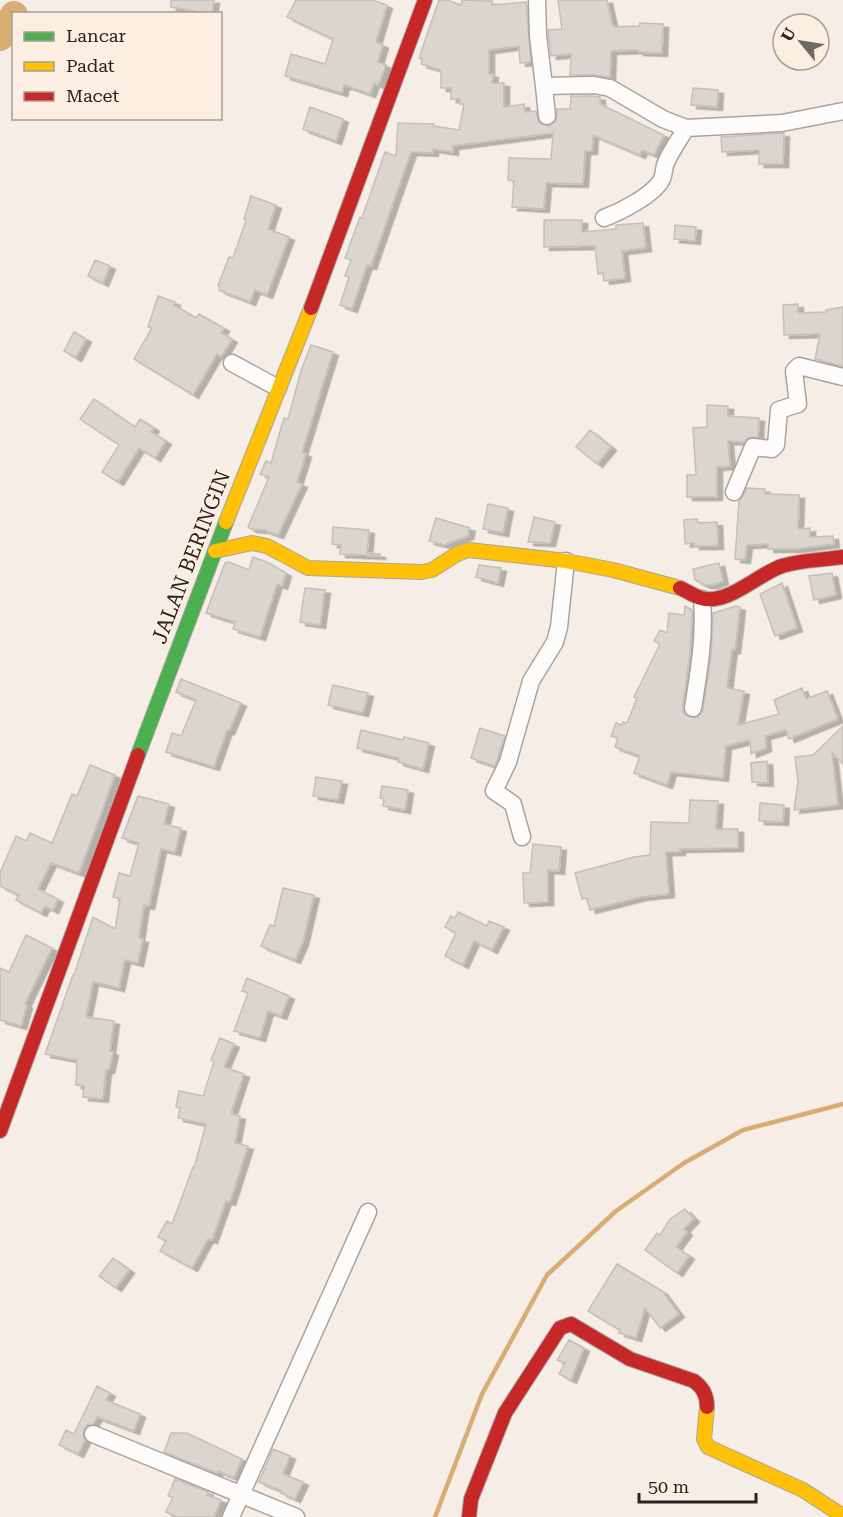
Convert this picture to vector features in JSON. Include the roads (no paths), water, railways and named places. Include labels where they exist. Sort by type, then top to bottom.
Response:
[{"type":"street","name":"JALAN BERINGIN","points":[[0,1131],[84,899],[215,551],[318,289],[425,0]]},
{"type":"street","points":[[537,0],[538,36],[547,116]]},
{"type":"street","points":[[544,86],[594,85],[610,88],[663,119],[686,128],[782,123],[843,111]]},
{"type":"street","points":[[604,218],[615,214],[655,187],[662,179],[666,165],[686,128]]},
{"type":"street","points":[[232,363],[278,388]]},
{"type":"street","points":[[734,492],[753,447],[772,449],[776,445],[779,410],[798,404],[794,371],[796,368],[800,366],[843,377]]},
{"type":"street","points":[[215,551],[252,543],[270,548],[296,564],[308,568],[421,572],[432,570],[457,554],[469,550],[566,561],[613,570],[676,586],[702,599],[726,596],[783,566],[843,557]]},
{"type":"street","points":[[522,837],[513,804],[494,791],[508,762],[531,681],[555,642],[559,627],[566,561]]},
{"type":"street","points":[[693,708],[702,654],[704,624],[702,599]]},
{"type":"street","points":[[231,1517],[368,1212]]},
{"type":"street","points":[[469,1517],[471,1499],[505,1413],[560,1328],[571,1324],[630,1359],[694,1381],[705,1393],[707,1403],[704,1439],[708,1447],[803,1490],[843,1516]]},
{"type":"street","points":[[93,1434],[296,1517]]},
{"type":"waterway","points":[[0,37],[12,18]]},
{"type":"waterway","points":[[435,1517],[482,1394],[547,1275],[616,1211],[684,1163],[743,1130],[843,1104]]}]
